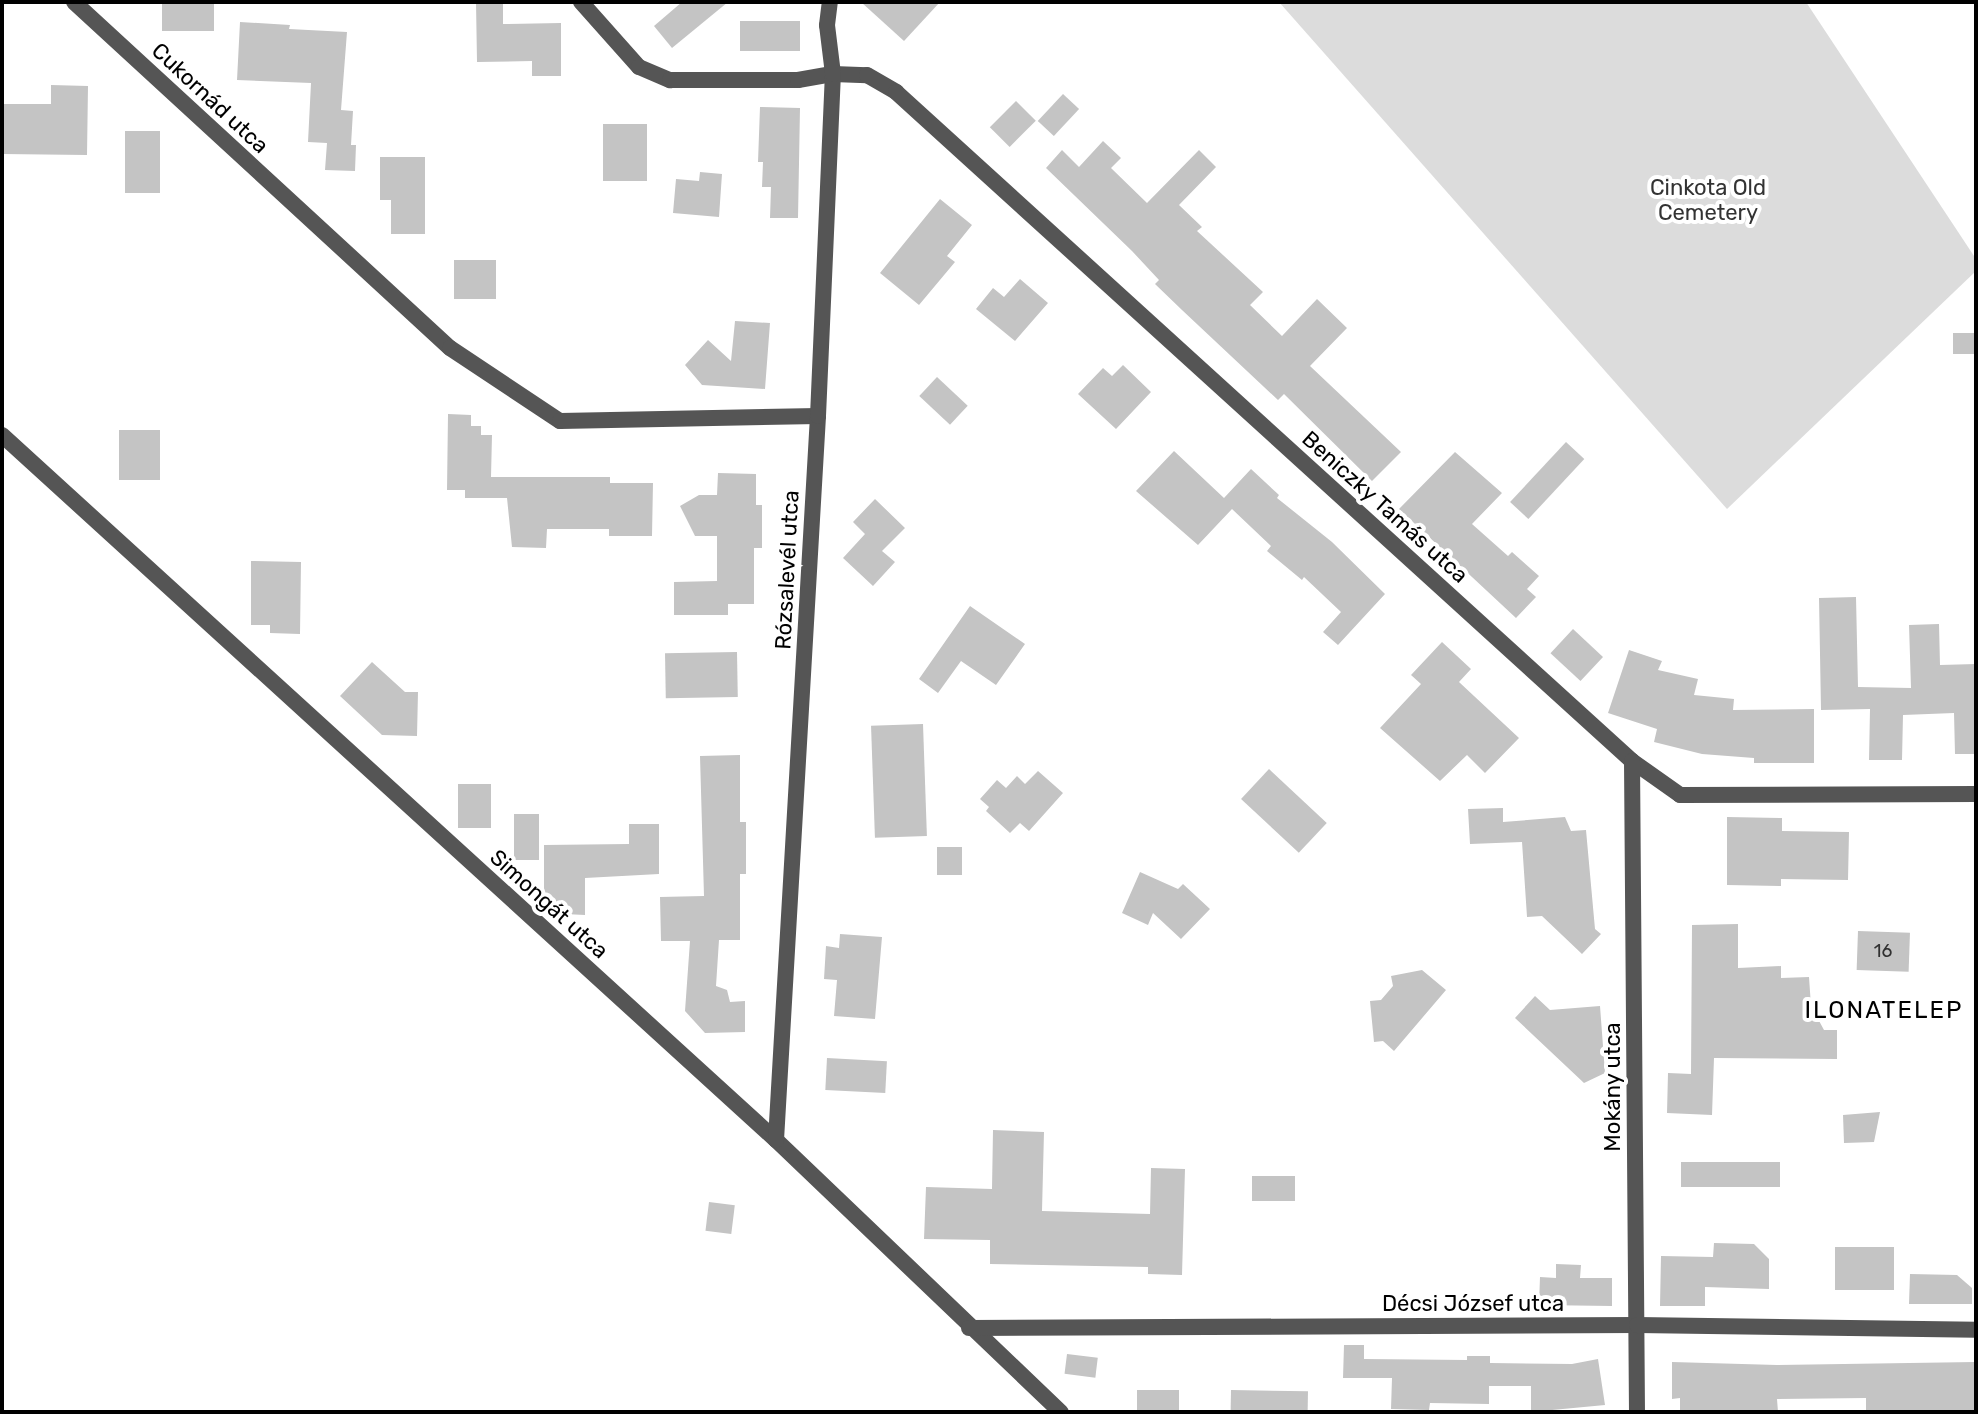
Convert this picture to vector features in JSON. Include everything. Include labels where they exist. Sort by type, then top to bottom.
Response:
[{"type":"street","name":"Cukornád utca","points":[[74,2],[450,348],[560,421],[818,416]]},
{"type":"street","name":"Beniczky Tamás utca","points":[[581,2],[639,67],[670,80],[798,80],[833,74],[867,75],[896,92],[1632,761],[1680,795],[1976,794]]},
{"type":"street","name":"Rózsalevél utca","points":[[776,1140],[818,416],[833,74],[827,25],[830,2]]},
{"type":"street","name":"Simongát utca","points":[[2,435],[776,1140],[969,1328],[1061,1412]]},
{"type":"street","name":"Mokány utca","points":[[1632,761],[1637,1412]]},
{"type":"street","name":"Décsi József utca","points":[[969,1328],[1637,1325],[1976,1330]]},
{"type":"green space","name":"Cinkota Old Cemetery","points":[[1279,2],[1806,2],[1976,259],[1976,271],[1727,509]]},
{"type":"building","points":[[162,2],[214,2],[214,31],[162,31]]},
{"type":"building","points":[[476,2],[503,2],[503,24],[561,23],[561,76],[532,76],[532,61],[477,62]]},
{"type":"building","points":[[682,2],[728,2],[672,48],[654,26]]},
{"type":"building","points":[[861,2],[940,2],[904,41]]},
{"type":"building","points":[[740,21],[800,21],[800,51],[740,51]]},
{"type":"building","points":[[240,22],[290,25],[289,29],[347,32],[341,110],[353,111],[351,145],[356,145],[355,171],[325,170],[327,143],[308,142],[311,83],[237,80]]},
{"type":"building","points":[[51,85],[88,86],[87,155],[2,154],[2,104],[51,104]]},
{"type":"building","points":[[1063,94],[1079,109],[1054,136],[1038,121]]},
{"type":"building","points":[[1016,101],[1036,121],[1010,147],[990,127]]},
{"type":"building","points":[[760,107],[800,108],[798,218],[770,218],[771,187],[762,187],[763,162],[758,162]]},
{"type":"building","points":[[603,124],[647,124],[647,181],[603,181]]},
{"type":"building","points":[[125,131],[160,131],[160,193],[125,193]]},
{"type":"building","points":[[1103,141],[1121,158],[1111,168],[1147,203],[1199,150],[1216,167],[1179,205],[1202,227],[1197,231],[1263,292],[1250,305],[1282,336],[1317,299],[1347,328],[1310,366],[1401,452],[1372,481],[1284,394],[1278,400],[1182,310],[1155,284],[1159,280],[1132,251],[1046,168],[1062,150],[1079,167]]},
{"type":"building","points":[[380,157],[425,157],[425,234],[391,234],[391,200],[380,200]]},
{"type":"building","points":[[700,172],[722,174],[719,217],[673,213],[676,179],[699,181]]},
{"type":"building","points":[[940,199],[972,225],[947,256],[955,262],[919,305],[880,273]]},
{"type":"building","points":[[454,260],[496,260],[496,299],[454,299]]},
{"type":"building","points":[[1020,279],[1048,303],[1015,341],[976,309],[993,288],[1004,297]]},
{"type":"building","points":[[735,321],[770,323],[765,389],[702,385],[685,365],[708,340],[731,361]]},
{"type":"building","points":[[1953,333],[1976,333],[1976,354],[1953,354]]},
{"type":"building","points":[[1123,365],[1151,392],[1116,429],[1078,394],[1103,368],[1112,376]]},
{"type":"building","points":[[937,377],[968,406],[950,425],[919,396]]},
{"type":"building","points":[[448,414],[471,415],[471,426],[481,426],[481,435],[492,435],[491,477],[610,477],[610,483],[653,483],[652,536],[609,536],[609,529],[547,529],[546,548],[512,547],[507,498],[465,498],[465,490],[447,490]]},
{"type":"building","points":[[119,430],[160,430],[160,480],[119,480]]},
{"type":"building","points":[[1566,442],[1584,459],[1528,519],[1510,502]]},
{"type":"building","points":[[1174,451],[1224,498],[1251,469],[1279,495],[1277,498],[1332,542],[1385,594],[1338,645],[1323,632],[1341,612],[1304,577],[1302,580],[1267,551],[1271,546],[1232,509],[1198,545],[1136,491]]},
{"type":"building","points":[[1455,452],[1502,493],[1472,524],[1508,556],[1512,552],[1539,576],[1527,589],[1536,597],[1516,618],[1399,509]]},
{"type":"building","points":[[718,473],[756,474],[756,505],[762,505],[762,548],[754,548],[754,604],[728,604],[728,615],[674,615],[674,582],[717,581],[717,536],[695,536],[680,506],[699,495],[717,495]]},
{"type":"building","points":[[875,499],[905,528],[882,551],[895,562],[873,586],[843,558],[865,534],[853,522]]},
{"type":"building","points":[[251,561],[301,562],[300,634],[270,633],[270,625],[251,625]]},
{"type":"building","points":[[1856,597],[1858,687],[1911,688],[1909,625],[1939,624],[1940,665],[1976,664],[1976,754],[1955,754],[1954,713],[1903,715],[1902,760],[1869,760],[1870,709],[1821,710],[1819,598]]},
{"type":"building","points":[[970,606],[1025,644],[996,685],[961,661],[938,693],[919,679]]},
{"type":"building","points":[[1573,629],[1603,657],[1580,681],[1550,653]]},
{"type":"building","points":[[1442,642],[1471,669],[1459,682],[1519,738],[1485,773],[1467,755],[1440,781],[1380,728],[1421,684],[1411,675]]},
{"type":"building","points":[[1629,650],[1662,661],[1658,670],[1698,679],[1694,695],[1734,699],[1733,710],[1814,709],[1814,763],[1754,763],[1754,758],[1702,754],[1654,742],[1657,729],[1608,713]]},
{"type":"building","points":[[737,652],[738,697],[666,698],[665,653]]},
{"type":"building","points":[[372,662],[405,692],[418,692],[417,736],[382,735],[340,696]]},
{"type":"building","points":[[923,724],[927,836],[875,838],[871,726]]},
{"type":"building","points":[[740,755],[740,822],[746,822],[746,874],[740,874],[740,940],[719,940],[716,986],[727,990],[730,1002],[745,1001],[745,1032],[705,1033],[685,1011],[690,941],[661,941],[660,897],[704,896],[700,756]]},
{"type":"building","points":[[1269,769],[1327,823],[1299,853],[1241,799]]},
{"type":"building","points":[[1038,771],[1063,793],[1029,831],[1020,823],[1010,833],[986,811],[989,807],[980,799],[997,780],[1006,788],[1017,776],[1025,784]]},
{"type":"building","points":[[458,784],[491,784],[491,828],[458,828]]},
{"type":"building","points":[[1503,808],[1503,822],[1565,817],[1571,831],[1586,830],[1595,929],[1601,934],[1582,954],[1542,916],[1527,917],[1522,842],[1470,844],[1468,809]]},
{"type":"building","points":[[514,814],[539,814],[539,860],[514,860]]},
{"type":"building","points":[[1727,817],[1782,818],[1782,831],[1849,832],[1848,880],[1781,879],[1781,886],[1727,885]]},
{"type":"building","points":[[629,824],[659,824],[659,874],[585,878],[585,915],[544,913],[544,845],[629,844]]},
{"type":"building","points":[[937,847],[962,847],[962,875],[937,875]]},
{"type":"building","points":[[1140,872],[1178,889],[1183,884],[1210,909],[1181,939],[1153,913],[1148,925],[1122,913]]},
{"type":"building","points":[[1738,924],[1738,968],[1781,966],[1781,978],[1809,977],[1811,1006],[1824,1030],[1837,1030],[1837,1059],[1714,1058],[1712,1115],[1667,1113],[1668,1073],[1691,1074],[1692,925]]},
{"type":"building","points":[[1858,931],[1910,933],[1909,972],[1857,970]]},
{"type":"building","points":[[840,934],[882,937],[875,1019],[834,1016],[837,980],[824,979],[826,946],[839,948]]},
{"type":"building","points":[[1422,970],[1446,990],[1394,1051],[1383,1041],[1374,1042],[1370,1001],[1381,1000],[1393,986],[1391,976]]},
{"type":"building","points":[[1535,996],[1550,1010],[1600,1006],[1605,1073],[1584,1083],[1515,1018]]},
{"type":"building","points":[[827,1058],[887,1061],[885,1093],[825,1090]]},
{"type":"building","points":[[1880,1112],[1874,1142],[1844,1143],[1843,1115]]},
{"type":"building","points":[[993,1130],[1044,1132],[1042,1211],[1150,1214],[1151,1168],[1185,1169],[1182,1275],[1148,1274],[1148,1267],[990,1264],[990,1240],[924,1239],[926,1187],[992,1189]]},
{"type":"building","points":[[1681,1162],[1780,1162],[1780,1187],[1681,1187]]},
{"type":"building","points":[[1252,1176],[1295,1176],[1295,1201],[1252,1201]]},
{"type":"building","points":[[709,1202],[735,1205],[731,1234],[705,1231]]},
{"type":"building","points":[[1714,1243],[1754,1244],[1769,1259],[1769,1289],[1705,1287],[1705,1306],[1660,1306],[1661,1256],[1713,1257]]},
{"type":"building","points":[[1835,1247],[1894,1247],[1894,1290],[1835,1290]]},
{"type":"building","points":[[1556,1264],[1581,1265],[1580,1278],[1612,1278],[1612,1306],[1539,1305],[1540,1277],[1556,1278]]},
{"type":"building","points":[[1910,1274],[1957,1275],[1972,1288],[1972,1304],[1909,1304]]},
{"type":"building","points":[[1344,1345],[1364,1345],[1364,1359],[1467,1360],[1467,1356],[1490,1356],[1490,1363],[1572,1364],[1598,1359],[1605,1405],[1531,1412],[1531,1386],[1489,1386],[1489,1404],[1430,1403],[1429,1410],[1391,1409],[1392,1378],[1343,1378]]},
{"type":"building","points":[[1067,1354],[1098,1358],[1095,1378],[1065,1374]]},
{"type":"building","points":[[1672,1362],[1777,1365],[1975,1362],[1976,1412],[1866,1412],[1866,1398],[1777,1399],[1778,1412],[1680,1412],[1680,1398],[1672,1399]]},
{"type":"building","points":[[1137,1390],[1179,1390],[1179,1412],[1137,1412]]},
{"type":"building","points":[[1231,1390],[1308,1391],[1308,1412],[1231,1412]]},
{"type":"district","name":"ILONATELEP","points":[[1884,1011]]}]
